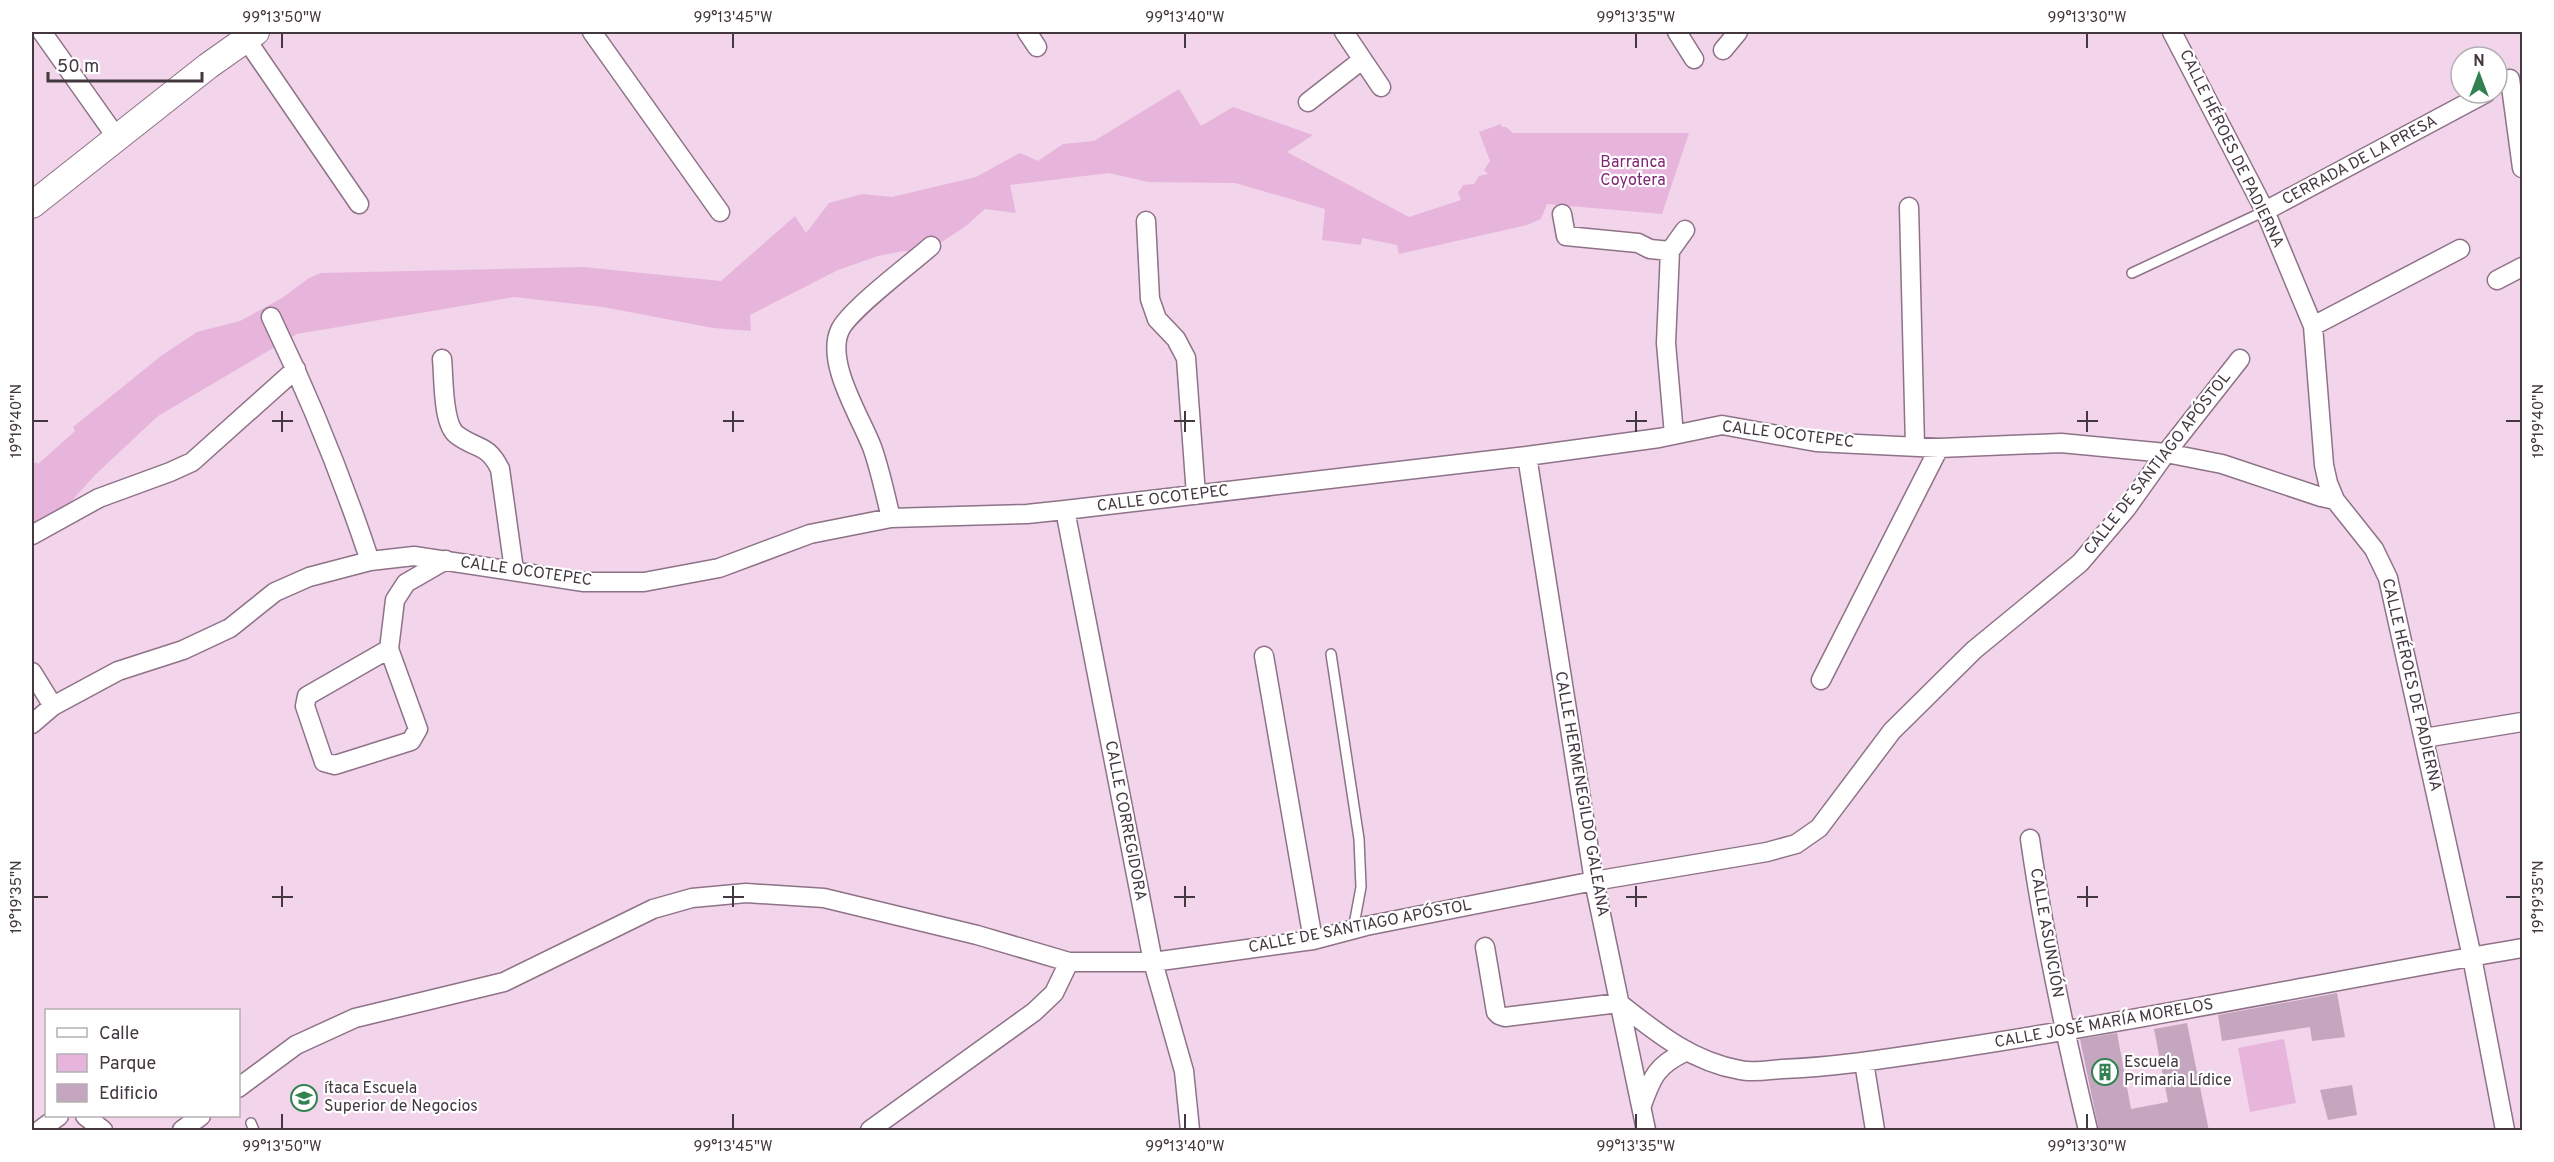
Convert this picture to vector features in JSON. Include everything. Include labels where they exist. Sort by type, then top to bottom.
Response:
[{"type":"main road","points":[[32,205],[251,35]]},
{"type":"street","points":[[42,32],[117,138]]},
{"type":"street","points":[[592,32],[720,212]]},
{"type":"street","points":[[1344,32],[1381,87]]},
{"type":"street","points":[[1677,32],[1694,59]]},
{"type":"street","points":[[1723,50],[1738,32]]},
{"type":"street","name":"CALLE HÉROES DE PADIERNA","points":[[2172,32],[2265,211],[2313,326],[2324,465],[2328,483],[2335,500],[2374,549],[2388,578],[2472,957],[2505,1131]]},
{"type":"street","points":[[251,35],[359,204]]},
{"type":"street","points":[[1308,102],[1362,60]]},
{"type":"street","points":[[2510,79],[2523,168]]},
{"type":"street","name":"CERRADA DE LA PRESA","points":[[2265,211],[2464,105]]},
{"type":"street","points":[[1909,207],[1915,447]]},
{"type":"street","points":[[1562,214],[1566,236],[1638,243],[1650,249],[1670,251]]},
{"type":"street","points":[[1146,221],[1150,299],[1157,320],[1176,339],[1186,358],[1196,495]]},
{"type":"street","points":[[1674,435],[1666,343],[1670,251],[1684,230]]},
{"type":"street","points":[[891,518],[872,447],[841,377],[837,346],[840,329],[854,313],[931,246]]},
{"type":"street","points":[[2313,326],[2460,249]]},
{"type":"street","points":[[2497,280],[2523,267]]},
{"type":"street","points":[[271,317],[296,369],[342,479],[370,561]]},
{"type":"street","points":[[442,358],[448,422],[455,434],[486,449],[500,469],[514,570]]},
{"type":"street","name":"CALLE DE SANTIAGO APÓSTOL","points":[[240,1087],[296,1045],[355,1018],[504,982],[653,909],[692,898],[746,892],[824,898],[977,935],[1069,962],[1153,962],[1313,940],[1594,881],[1767,852],[1796,844],[1819,828],[1892,731],[1974,650],[2080,563],[2126,509],[2166,453],[2240,359]]},
{"type":"street","points":[[32,535],[99,498],[192,462],[296,369]]},
{"type":"street","name":"CALLE OCOTEPEC","points":[[32,724],[53,706],[118,671],[183,650],[230,628],[275,592],[309,577],[370,561],[414,556],[584,582],[644,582],[719,568],[810,534],[891,518],[1027,514],[1065,510],[1527,456],[1674,435],[1722,425],[1816,442],[1939,448],[2061,443],[2166,453],[2222,464],[2335,500]]},
{"type":"street","points":[[1821,680],[1939,448]]},
{"type":"street","name":"CALLE HERMENEGILDO GALEANA","points":[[1527,456],[1594,881],[1646,1131]]},
{"type":"street","name":"CALLE CORREGIDORA","points":[[1065,510],[1153,962],[1184,1071],[1190,1131]]},
{"type":"street","points":[[390,649],[307,696],[305,706],[324,762],[335,765],[411,741],[416,735],[418,729],[390,649],[395,600],[406,583],[446,561]]},
{"type":"street","points":[[1264,656],[1313,940]]},
{"type":"street","points":[[32,672],[53,706]]},
{"type":"street","points":[[2424,738],[2523,722]]},
{"type":"street","name":"CALLE ASUNCIÓN","points":[[2030,840],[2064,1032],[2088,1131]]},
{"type":"street","points":[[1485,947],[1496,1012],[1499,1016],[1618,1003]]},
{"type":"street","name":"CALLE JOSÉ MARÍA MORELOS","points":[[1618,1003],[1685,1052],[1717,1065],[1743,1071],[1864,1062],[2064,1032],[2523,948]]},
{"type":"street","points":[[870,1131],[1034,1012],[1054,993],[1069,962]]},
{"type":"street","points":[[1642,1107],[1650,1082],[1665,1061],[1685,1052]]},
{"type":"street","points":[[1864,1062],[1875,1131]]},
{"type":"street","points":[[40,1131],[58,1117]]},
{"type":"street","points":[[86,1117],[103,1131]]},
{"type":"street","points":[[182,1131],[200,1117]]},
{"type":"lane","points":[[2132,273],[2265,211]]},
{"type":"lane","points":[[1331,654],[1359,839],[1361,887],[1353,930]]},
{"type":"green space","name":"Barranca Coyotera","points":[[1179,89],[1201,126],[1233,107],[1313,135],[1287,152],[1409,217],[1461,200],[1458,193],[1463,185],[1474,184],[1479,176],[1488,174],[1484,170],[1490,161],[1479,132],[1501,124],[1513,133],[1689,133],[1662,214],[1547,204],[1541,219],[1527,225],[1399,254],[1397,245],[1362,238],[1361,245],[1322,240],[1325,209],[1235,183],[1148,182],[1109,173],[1010,185],[1016,213],[985,209],[966,226],[925,253],[904,251],[878,256],[838,270],[750,315],[751,331],[713,328],[603,307],[514,297],[297,334],[158,416],[95,475],[32,545],[32,465],[36,462],[38,464],[75,431],[73,427],[161,356],[197,332],[240,321],[282,298],[309,278],[321,273],[583,267],[721,281],[795,216],[806,233],[829,203],[862,194],[892,197],[976,177],[1020,153],[1038,161],[1063,144],[1094,141]]},
{"type":"green space","points":[[2284,1039],[2296,1103],[2250,1112],[2238,1048]]},
{"type":"building","points":[[2337,993],[2345,1037],[2312,1041],[2310,1027],[2222,1041],[2218,1015]]},
{"type":"building","points":[[2187,1023],[2209,1131],[2099,1131],[2080,1039],[2117,1033],[2131,1109],[2168,1102],[2154,1029]]},
{"type":"building","points":[[2352,1085],[2357,1115],[2328,1120],[2320,1090]]},
{"type":"place","name":"Escuela Primaria Lídice","points":[[2105,1072]]},
{"type":"place","name":"ítaca Escuela Superior de Negocios","points":[[304,1098]]}]
